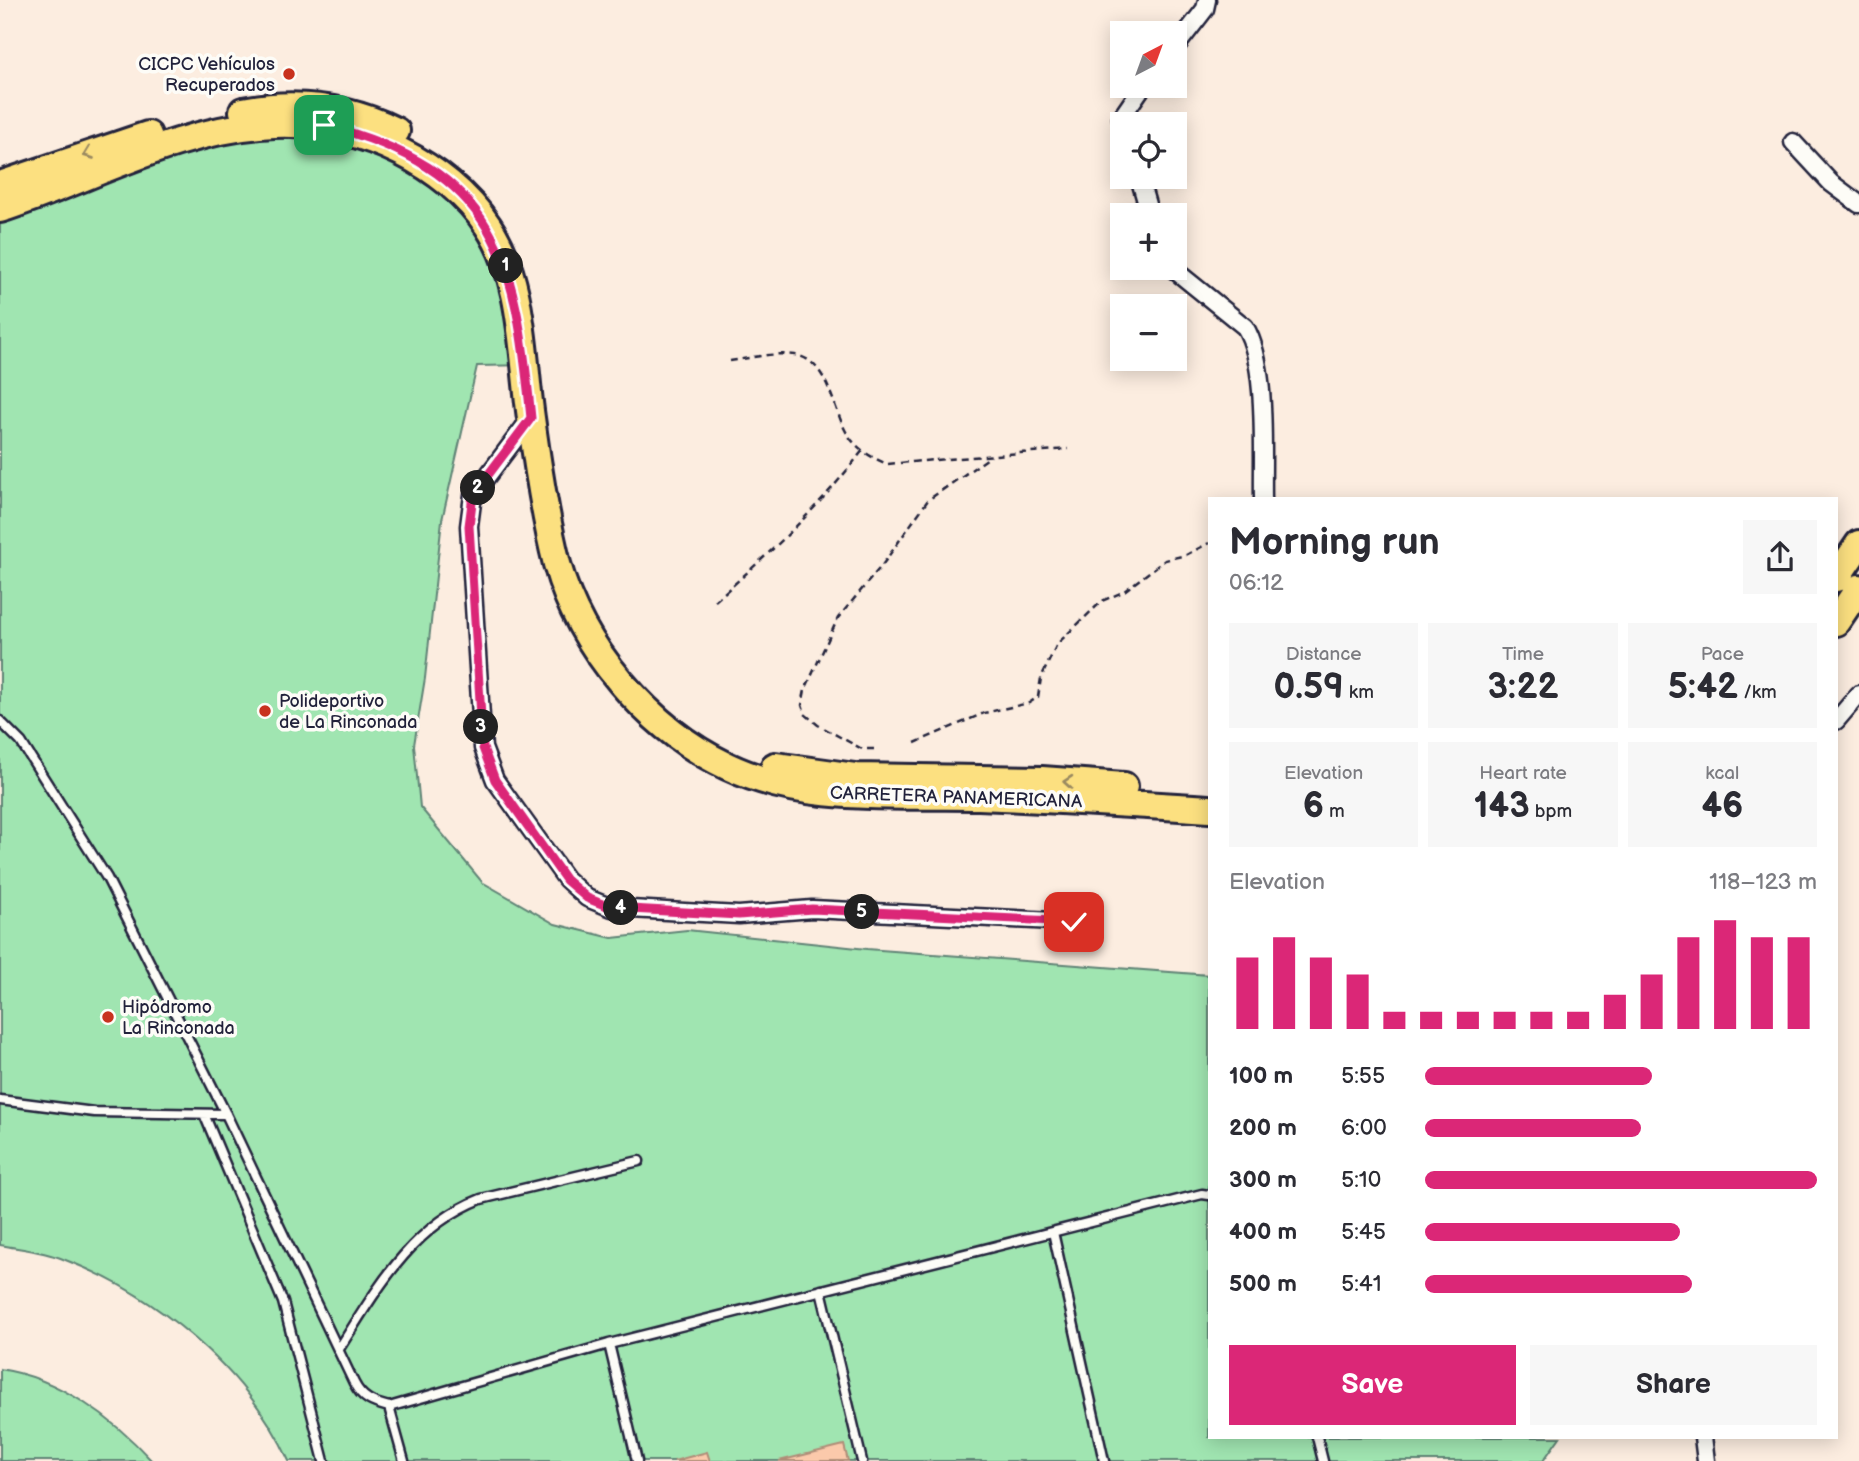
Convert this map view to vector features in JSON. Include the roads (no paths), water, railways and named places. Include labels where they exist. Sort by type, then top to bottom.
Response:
[{"type":"main road","name":"CARRETERA PANAMERICANA","points":[[0,185],[108,146],[215,116],[261,107],[325,107],[360,116],[414,139],[466,176],[504,219],[519,250],[529,286],[555,462],[575,564],[586,595],[614,647],[628,668],[668,706],[739,753],[794,770],[855,777],[1042,780],[1208,792]]},
{"type":"main road","name":"CARRETERA PANAMERICANA","points":[[0,209],[72,185],[109,165],[223,132],[274,124],[324,125],[382,143],[415,159],[442,178],[489,228],[502,254],[512,287],[531,418],[557,563],[584,627],[614,675],[654,717],[725,766],[795,788],[847,796],[995,797],[1208,809]]},
{"type":"main road","points":[[1838,576],[1859,544]]},
{"type":"main road","points":[[1838,619],[1859,588]]},
{"type":"street","points":[[1187,32],[1205,9],[1207,0]]},
{"type":"street","points":[[1793,142],[1831,183],[1859,204]]},
{"type":"street","points":[[1187,280],[1245,327],[1251,337],[1259,365],[1263,497]]},
{"type":"street","points":[[531,418],[473,495],[470,516],[483,748],[495,780],[566,880],[587,898],[612,908],[739,915],[812,909],[1074,922]]},
{"type":"street","points":[[1838,719],[1859,694]]},
{"type":"street","points":[[1703,1439],[1706,1461]]},
{"type":"lane","points":[[0,721],[21,742],[107,878],[226,1114],[360,1395],[374,1404],[390,1407],[609,1343],[1202,1194],[1208,1195]]},
{"type":"lane","points":[[0,1100],[94,1112],[226,1114]]},
{"type":"lane","points":[[204,1114],[283,1302],[324,1461]]},
{"type":"lane","points":[[339,1349],[405,1250],[461,1207],[481,1199],[639,1161]]},
{"type":"lane","points":[[1053,1232],[1104,1461]]},
{"type":"lane","points":[[821,1290],[862,1461]]},
{"type":"lane","points":[[609,1343],[637,1461]]},
{"type":"lane","points":[[390,1407],[404,1461]]},
{"type":"lane","points":[[1318,1439],[1323,1461]]},
{"type":"place","name":"CICPC Vehículos Recuperados","points":[[289,74]]},
{"type":"place","name":"Polideportivo de La Rinconada","points":[[265,711]]},
{"type":"place","name":"Hipódromo La Rinconada","points":[[108,1017]]}]
